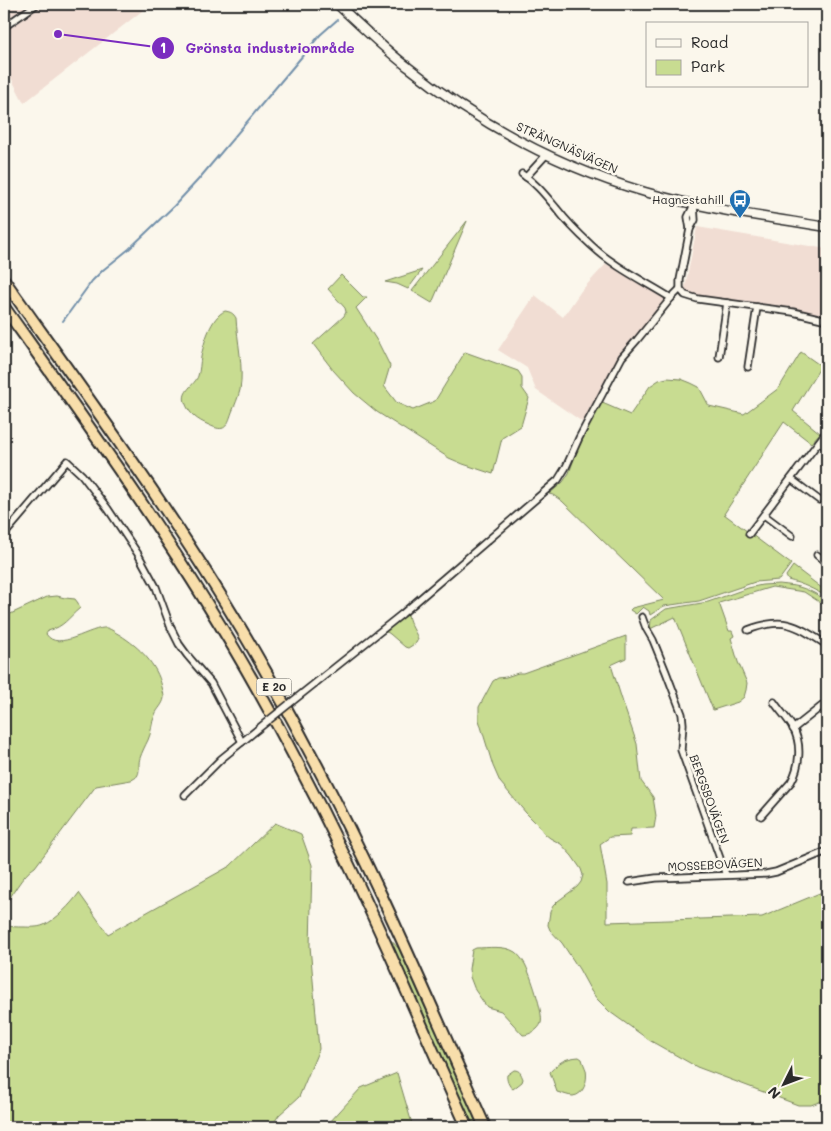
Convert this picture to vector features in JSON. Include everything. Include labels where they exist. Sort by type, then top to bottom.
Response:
[{"type":"highway","name":"E 20","points":[[4,280],[148,483],[204,569],[265,670],[301,735],[365,862],[485,1127]]},
{"type":"highway","name":"E 20","points":[[4,307],[152,517],[196,586],[258,691],[298,762],[348,864],[467,1127]]},
{"type":"main road","name":"STRÄNGNÄSVÄGEN","points":[[337,4],[406,66],[451,100],[487,123],[546,154],[590,173],[644,191],[694,204],[827,227]]},
{"type":"street","points":[[4,27],[37,4]]},
{"type":"street","points":[[546,154],[524,176],[544,194],[564,218],[593,247],[616,266],[671,298]]},
{"type":"street","points":[[694,204],[688,218],[690,229],[680,280],[680,289],[685,295],[793,312],[827,320]]},
{"type":"street","points":[[185,795],[221,759],[402,614],[558,480],[622,357],[680,289]]},
{"type":"street","points":[[719,357],[727,303]]},
{"type":"street","points":[[748,367],[757,307]]},
{"type":"street","points":[[749,534],[827,431]]},
{"type":"street","points":[[819,442],[827,448]]},
{"type":"street","points":[[4,535],[67,461],[82,475],[108,509],[138,554],[156,587],[179,644],[211,683],[242,742]]},
{"type":"street","points":[[791,479],[820,500]]},
{"type":"street","points":[[764,515],[792,536]]},
{"type":"street","points":[[817,555],[827,563]]},
{"type":"street","name":"BERGSBOVÄGEN","points":[[642,617],[682,714],[681,750],[726,875]]},
{"type":"street","points":[[748,630],[773,622],[786,624],[805,630],[827,645]]},
{"type":"street","points":[[761,816],[791,782],[798,762],[797,738],[774,702]]},
{"type":"street","points":[[793,729],[827,702]]},
{"type":"street","name":"MOSSEBOVÄGEN","points":[[629,882],[656,878],[758,875],[776,872],[827,851]]},
{"type":"shaded area","points":[[4,4],[151,4],[24,103],[4,64]]},
{"type":"shaded area","points":[[697,227],[827,249],[827,318],[684,293]]},
{"type":"shaded area","points":[[606,264],[665,298],[664,304],[618,357],[584,423],[536,390],[527,368],[498,350],[535,295],[563,317],[581,291]]},
{"type":"green space","points":[[467,221],[432,303],[412,291]]},
{"type":"green space","points":[[422,270],[408,289],[397,284],[385,282]]},
{"type":"green space","points":[[341,275],[363,297],[367,297],[356,308],[379,344],[390,366],[384,386],[397,403],[413,410],[435,401],[465,352],[518,371],[522,377],[522,388],[529,398],[521,426],[502,438],[493,474],[449,458],[377,412],[354,393],[313,344],[346,312],[345,308],[328,289]]},
{"type":"green space","points":[[225,311],[232,313],[236,318],[241,381],[240,390],[229,421],[225,427],[219,428],[197,419],[189,410],[184,398],[198,376],[202,351],[212,324]]},
{"type":"green space","points":[[801,352],[821,366],[793,411],[820,433],[811,443],[784,422],[724,514],[791,564],[779,580],[755,582],[699,601],[664,606],[650,615],[649,611],[643,607],[636,614],[630,610],[632,608],[664,600],[562,501],[549,494],[563,482],[569,473],[579,445],[600,402],[630,415],[650,386],[659,380],[667,378],[681,379],[699,387],[709,406],[744,414],[779,388]]},
{"type":"green space","points":[[793,566],[827,592],[827,597],[799,583],[788,580],[786,576]]},
{"type":"green space","points":[[779,584],[810,591],[827,601],[827,607],[804,592],[772,587],[719,603],[729,631],[732,631],[734,636],[731,638],[747,683],[744,697],[738,702],[713,710],[675,617],[650,629],[651,620],[666,609],[708,602],[748,588]]},
{"type":"green space","points":[[57,596],[75,599],[80,608],[62,624],[48,631],[46,634],[51,639],[58,641],[66,640],[100,628],[112,630],[134,645],[152,664],[160,679],[164,698],[154,718],[149,737],[140,758],[137,776],[131,780],[96,786],[35,867],[30,870],[13,892],[4,909],[4,617],[47,597]]},
{"type":"green space","points":[[408,611],[410,622],[418,639],[416,643],[408,648],[387,632],[384,633]]},
{"type":"green space","points":[[626,636],[626,658],[611,665],[637,744],[641,781],[653,797],[656,816],[654,828],[631,829],[630,836],[610,837],[600,844],[607,884],[607,922],[762,917],[827,890],[827,1099],[811,1105],[798,1105],[697,1067],[649,1040],[610,1012],[597,999],[562,943],[550,930],[548,925],[553,906],[577,887],[583,875],[572,856],[561,844],[545,834],[500,782],[479,720],[479,707],[493,681],[498,678],[523,673]]},
{"type":"green space","points":[[275,823],[301,834],[312,865],[310,946],[319,1049],[299,1097],[279,1115],[271,1127],[4,1127],[4,925],[39,927],[44,925],[63,911],[79,893],[108,934],[230,866]]},
{"type":"green space","points":[[386,935],[402,952],[481,1127],[472,1127]]},
{"type":"green space","points":[[476,948],[506,948],[515,952],[522,959],[530,976],[540,1011],[541,1023],[536,1030],[523,1035],[501,1011],[487,1007],[484,1003],[475,990],[470,977],[469,969],[472,950]]},
{"type":"green space","points":[[579,1057],[582,1059],[586,1070],[586,1082],[582,1090],[573,1096],[557,1092],[550,1072],[563,1061]]},
{"type":"green space","points":[[514,1070],[521,1074],[523,1079],[513,1089],[507,1081],[507,1075]]},
{"type":"green space","points":[[397,1073],[413,1127],[329,1127],[329,1123],[361,1088]]},
{"type":"waterway","points":[[354,7],[359,4]]},
{"type":"waterway","points":[[63,321],[92,281],[174,206],[320,35],[337,20]]},
{"type":"place","name":"Grönsta industriområde","points":[[58,34]]},
{"type":"place","name":"Hagnestahill","points":[[740,219]]}]
